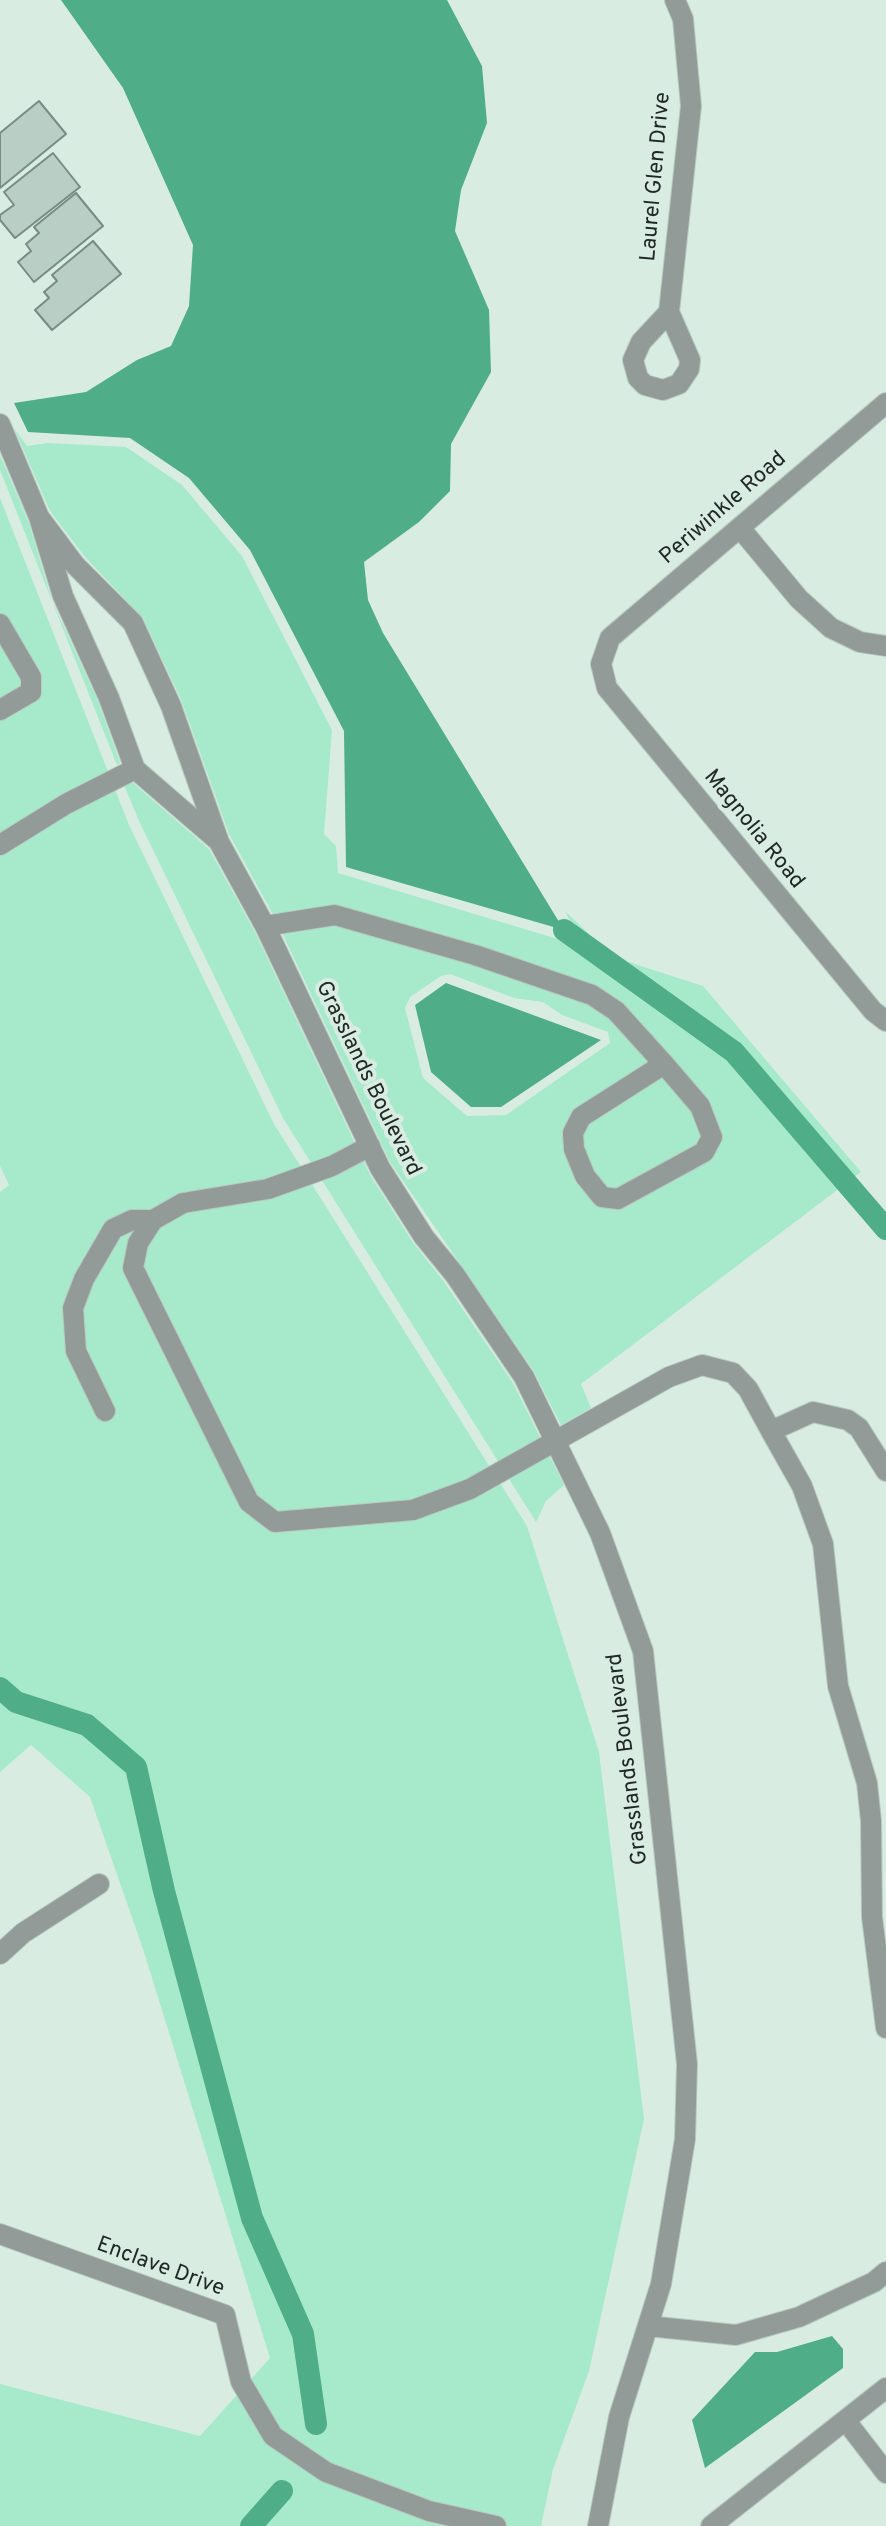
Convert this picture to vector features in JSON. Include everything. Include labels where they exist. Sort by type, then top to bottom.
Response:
[{"type":"street","name":"Laurel Glen Drive","points":[[669,312],[691,106],[683,19],[675,0]]},
{"type":"street","name":"Periwinkle Road","points":[[602,658],[610,638],[886,403]]},
{"type":"street","name":"Grasslands Boulevard","points":[[0,424],[39,517],[63,596],[109,698],[135,769],[219,842]]},
{"type":"street","name":"Grasslands Boulevard","points":[[39,517],[75,565],[133,623],[171,706],[219,842],[265,926],[370,1146],[424,1237],[455,1275],[524,1377],[600,1533],[643,1651],[655,1789],[670,1894],[687,2064],[685,2139],[661,2284],[619,2417],[598,2526]]},
{"type":"street","points":[[740,528],[799,599],[831,628],[860,642],[886,646]]},
{"type":"street","points":[[0,624],[31,677],[31,692],[0,710]]},
{"type":"street","name":"Magnolia Road","points":[[602,658],[602,676],[607,688],[863,1000],[886,1021]]},
{"type":"street","points":[[0,845],[66,804],[135,769]]},
{"type":"street","points":[[265,926],[335,915],[475,955],[592,995],[616,1011],[664,1064],[700,1106],[712,1137],[704,1152],[618,1199],[602,1197],[585,1176],[574,1149],[573,1133],[581,1117],[664,1064]]},
{"type":"street","points":[[370,1146],[332,1166],[268,1189],[183,1203],[153,1220],[138,1243],[133,1268],[249,1502],[275,1522],[413,1510],[470,1489],[678,1372],[702,1365],[733,1373],[748,1389],[802,1486],[823,1544],[838,1686],[867,1783],[871,1821],[872,1917],[886,2028]]},
{"type":"street","points":[[105,1411],[76,1351],[73,1308],[84,1279],[113,1229],[132,1220],[153,1220]]},
{"type":"street","points":[[771,1431],[813,1412],[848,1420],[859,1428],[886,1471]]},
{"type":"street","points":[[0,1954],[23,1933],[99,1884]]},
{"type":"street","name":"Enclave Drive","points":[[0,2234],[225,2315],[241,2382],[273,2436],[326,2472],[429,2511],[496,2526]]},
{"type":"street","points":[[648,2326],[736,2335],[799,2317],[874,2282],[886,2272]]},
{"type":"street","points":[[711,2526],[886,2388]]},
{"type":"street","points":[[846,2421],[886,2473]]},
{"type":"shaded area","points":[[61,0],[447,0],[482,66],[487,123],[461,190],[455,231],[489,310],[491,372],[451,444],[450,491],[419,522],[364,562],[368,600],[383,633],[564,930],[346,867],[344,731],[250,550],[189,478],[130,438],[28,432],[14,403],[86,392],[137,360],[171,346],[189,306],[193,245],[123,88]]},
{"type":"shaded area","points":[[14,428],[27,446],[48,443],[126,447],[182,485],[242,556],[332,730],[324,834],[336,846],[338,873],[561,940],[569,938],[574,930],[565,911],[613,957],[703,986],[861,1172],[581,1384],[591,1408],[561,1425],[533,1370],[390,1162],[276,920],[229,834],[182,702],[143,618],[85,557],[50,511]],"holes":[[[450,974],[514,998],[543,1002],[562,1015],[608,1032],[610,1043],[506,1115],[467,1116],[423,1078],[405,1008],[410,997],[441,976]]]},
{"type":"shaded area","points":[[0,455],[29,523],[52,601],[99,703],[120,763],[117,765],[0,470]]},
{"type":"shaded area","points":[[0,498],[129,825],[274,1124],[527,1526],[599,1752],[644,2119],[589,2371],[553,2469],[541,2526],[0,2526],[0,2384],[200,2436],[270,2358],[143,1949],[90,1797],[31,1745],[0,1772],[0,1192],[9,1185],[0,1166]]},
{"type":"shaded area","points":[[132,782],[209,849],[255,932],[370,1175],[414,1244],[445,1283],[513,1383],[564,1485],[546,1501],[536,1522],[283,1118],[139,821],[124,785]]},
{"type":"shaded area","points":[[446,983],[601,1040],[501,1107],[471,1107],[431,1072],[415,1005]]},
{"type":"shaded area","points":[[832,2336],[843,2349],[843,2368],[705,2468],[692,2420],[755,2352],[777,2352]]},
{"type":"building","points":[[39,101],[66,134],[0,188],[0,133]]},
{"type":"building","points":[[53,153],[80,187],[15,238],[0,220],[0,215],[14,205],[4,192]]},
{"type":"building","points":[[76,193],[103,226],[34,282],[18,262],[31,251],[26,244],[39,233],[34,227]]},
{"type":"building","points":[[93,241],[121,274],[52,330],[35,310],[49,298],[44,292],[57,281],[52,275]]},
{"type":"waterway","points":[[564,930],[734,1052],[886,1229]]},
{"type":"waterway","points":[[0,1688],[16,1702],[87,1725],[136,1767],[164,1891],[252,2218],[303,2334],[316,2424]]},
{"type":"waterway","points":[[251,2526],[282,2491]]}]
